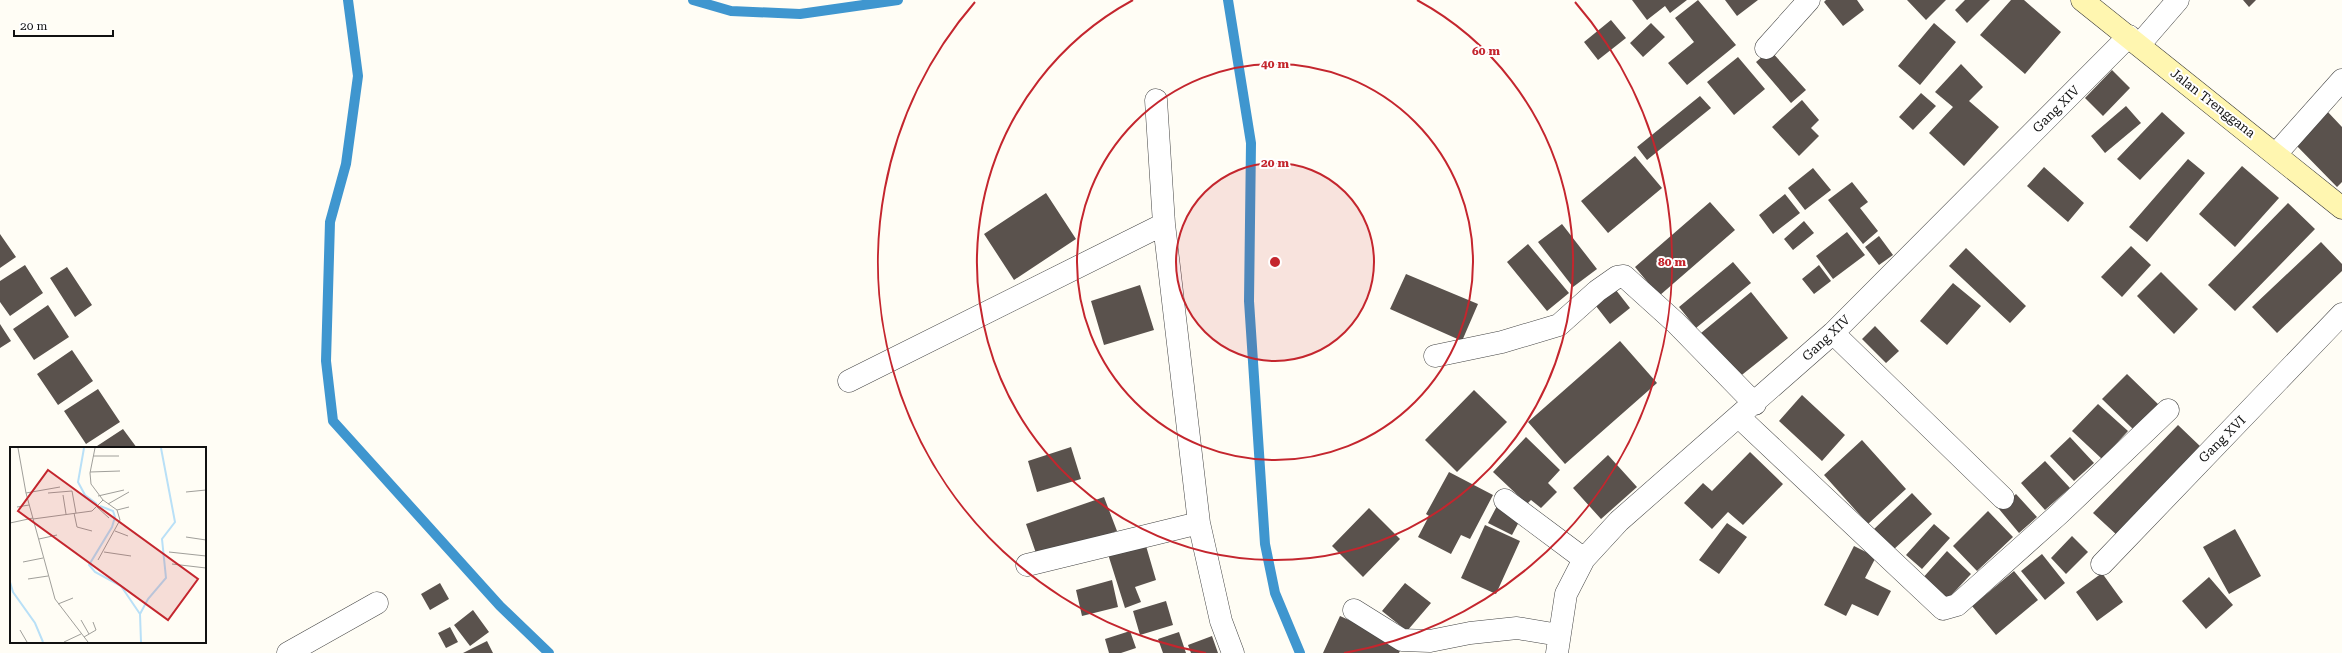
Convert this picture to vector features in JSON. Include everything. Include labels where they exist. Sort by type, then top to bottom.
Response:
[{"type":"main road","name":"Jalan Trenggana","points":[[2082,0],[2342,208]]},
{"type":"street","points":[[1766,48],[1809,0]]},
{"type":"street","name":"Gang XIV","points":[[1558,646],[1566,594],[1584,559],[1619,521],[1833,333],[2178,0]]},
{"type":"street","points":[[2276,154],[2342,80]]},
{"type":"street","points":[[1156,100],[1164,224],[1199,523],[1221,621],[1233,653]]},
{"type":"street","points":[[849,381],[1164,224]]},
{"type":"street","points":[[1435,356],[1502,342],[1559,324],[1597,291],[1617,277],[1624,276],[1676,323],[1747,410],[1943,609],[1950,609],[1961,602],[2059,514],[2168,410]]},
{"type":"street","name":"Gang XVI","points":[[2102,564],[2342,314]]},
{"type":"street","points":[[1833,333],[2003,498]]},
{"type":"street","points":[[1505,500],[1584,559]]},
{"type":"street","points":[[1027,565],[1199,523]]},
{"type":"street","points":[[288,653],[377,603]]},
{"type":"street","points":[[1354,610],[1402,640],[1430,641],[1470,633],[1517,628],[1558,646]]},
{"type":"building","points":[[1632,0],[1687,0],[1670,13],[1665,6],[1647,20]]},
{"type":"building","points":[[1698,0],[1736,45],[1687,85],[1668,63],[1694,42],[1675,18]]},
{"type":"building","points":[[1725,0],[1758,0],[1737,16]]},
{"type":"building","points":[[1826,0],[1857,0],[1864,10],[1843,26],[1824,2]]},
{"type":"building","points":[[1907,0],[1946,0],[1926,20]]},
{"type":"building","points":[[1965,0],[1990,0],[1967,23],[1955,10]]},
{"type":"building","points":[[2011,0],[2024,0],[2061,32],[2025,74],[1980,35]]},
{"type":"building","points":[[2243,0],[2256,0],[2249,7]]},
{"type":"building","points":[[1611,20],[1626,38],[1598,60],[1584,42]]},
{"type":"building","points":[[1651,23],[1665,37],[1643,57],[1630,43]]},
{"type":"building","points":[[1934,23],[1956,42],[1920,85],[1898,66]]},
{"type":"building","points":[[1770,50],[1806,90],[1791,103],[1756,62]]},
{"type":"building","points":[[1738,57],[1765,89],[1734,115],[1707,82]]},
{"type":"building","points":[[1961,64],[1983,87],[1969,101],[1999,127],[1964,166],[1929,133],[1953,107],[1935,92]]},
{"type":"building","points":[[2112,70],[2130,88],[2103,116],[2085,98]]},
{"type":"building","points":[[1921,93],[1936,106],[1913,130],[1899,117]]},
{"type":"building","points":[[1700,96],[1711,108],[1647,160],[1637,147]]},
{"type":"building","points":[[1802,100],[1819,120],[1811,128],[1819,136],[1799,156],[1772,127]]},
{"type":"building","points":[[2126,106],[2141,123],[2105,153],[2091,136]]},
{"type":"building","points":[[2326,110],[2342,127],[2342,182],[2337,187],[2293,142]]},
{"type":"building","points":[[2162,112],[2185,133],[2140,180],[2117,159]]},
{"type":"building","points":[[1635,156],[1662,188],[1608,233],[1581,201]]},
{"type":"building","points":[[2188,159],[2205,173],[2147,242],[2129,227]]},
{"type":"building","points":[[2242,166],[2279,198],[2235,247],[2199,214]]},
{"type":"building","points":[[2044,167],[2084,203],[2068,222],[2027,186]]},
{"type":"building","points":[[1813,168],[1831,190],[1805,210],[1788,188]]},
{"type":"building","points":[[1852,182],[1868,202],[1860,208],[1878,231],[1863,244],[1828,200]]},
{"type":"building","points":[[1046,193],[1076,239],[1014,280],[984,234]]},
{"type":"building","points":[[1785,194],[1800,213],[1773,234],[1759,215]]},
{"type":"building","points":[[1710,202],[1735,230],[1659,296],[1635,267]]},
{"type":"building","points":[[2288,203],[2315,229],[2235,311],[2208,285]]},
{"type":"building","points":[[1804,221],[1814,233],[1793,250],[1784,239]]},
{"type":"building","points":[[1562,224],[1597,269],[1573,287],[1538,242]]},
{"type":"building","points":[[1847,232],[1865,255],[1833,279],[1816,256]]},
{"type":"building","points":[[0,234],[16,257],[0,268]]},
{"type":"building","points":[[1879,236],[1893,255],[1879,265],[1865,247]]},
{"type":"building","points":[[2321,242],[2342,264],[2342,271],[2277,333],[2252,307]]},
{"type":"building","points":[[1528,244],[1569,293],[1547,311],[1507,262]]},
{"type":"building","points":[[2131,246],[2151,265],[2122,297],[2101,277]]},
{"type":"building","points":[[1966,248],[2026,306],[2010,323],[1949,266]]},
{"type":"building","points":[[1733,262],[1751,283],[1696,328],[1679,307]]},
{"type":"building","points":[[25,265],[43,293],[10,316],[0,302],[0,281]]},
{"type":"building","points":[[1819,265],[1831,281],[1814,294],[1802,279]]},
{"type":"building","points":[[67,267],[92,305],[75,317],[50,278]]},
{"type":"building","points":[[2161,272],[2198,309],[2174,334],[2137,296]]},
{"type":"building","points":[[1406,274],[1478,304],[1462,341],[1390,309]]},
{"type":"building","points":[[1953,283],[1981,306],[1947,345],[1920,321]]},
{"type":"building","points":[[1140,285],[1154,330],[1104,345],[1091,301]]},
{"type":"building","points":[[1612,285],[1630,308],[1610,324],[1592,301]]},
{"type":"building","points":[[1751,292],[1788,338],[1738,378],[1701,333]]},
{"type":"building","points":[[48,305],[69,337],[34,360],[13,329]]},
{"type":"building","points":[[0,324],[11,341],[0,348]]},
{"type":"building","points":[[1875,326],[1899,351],[1886,363],[1862,339]]},
{"type":"building","points":[[1620,341],[1657,383],[1565,464],[1528,422]]},
{"type":"building","points":[[72,350],[93,381],[58,405],[37,374]]},
{"type":"building","points":[[2127,374],[2159,405],[2134,430],[2102,399]]},
{"type":"building","points":[[98,389],[120,422],[86,444],[64,411]]},
{"type":"building","points":[[1474,390],[1507,422],[1457,472],[1425,440]]},
{"type":"building","points":[[1802,395],[1845,435],[1822,461],[1779,421]]},
{"type":"building","points":[[2098,404],[2128,431],[2102,459],[2072,431]]},
{"type":"building","points":[[2178,425],[2202,448],[2118,536],[2093,513]]},
{"type":"building","points":[[123,429],[136,447],[96,447]]},
{"type":"building","points":[[1526,437],[1560,470],[1548,483],[1557,492],[1541,508],[1531,500],[1527,504],[1493,472]]},
{"type":"building","points":[[2070,437],[2094,463],[2074,481],[2050,456]]},
{"type":"building","points":[[1862,440],[1906,489],[1868,524],[1824,475]]},
{"type":"building","points":[[1071,447],[1081,479],[1037,492],[1028,461]]},
{"type":"building","points":[[1750,452],[1783,484],[1743,525],[1728,512],[1712,529],[1684,503],[1703,483],[1712,491]]},
{"type":"building","points":[[1608,455],[1637,487],[1601,519],[1573,488]]},
{"type":"building","points":[[2045,461],[2070,488],[2045,510],[2021,483]]},
{"type":"building","points":[[1449,472],[1493,495],[1470,539],[1461,535],[1451,554],[1418,537],[1429,516],[1426,514]]},
{"type":"building","points":[[1912,493],[1932,514],[1892,551],[1873,530]]},
{"type":"building","points":[[2016,494],[2037,517],[2019,533],[1999,509]]},
{"type":"building","points":[[1104,497],[1117,531],[1038,559],[1026,524]]},
{"type":"building","points":[[1497,506],[1521,518],[1512,535],[1488,523]]},
{"type":"building","points":[[1369,508],[1400,539],[1363,577],[1332,546]]},
{"type":"building","points":[[1988,511],[2013,537],[1977,571],[1953,546]]},
{"type":"building","points":[[1727,523],[1747,537],[1719,574],[1699,560]]},
{"type":"building","points":[[1934,524],[1950,538],[1922,569],[1906,555]]},
{"type":"building","points":[[1485,525],[1520,541],[1496,594],[1461,578]]},
{"type":"building","points":[[2235,529],[2261,576],[2229,594],[2203,547]]},
{"type":"building","points":[[2072,536],[2088,552],[2066,574],[2051,558]]},
{"type":"building","points":[[1144,539],[1156,580],[1135,587],[1141,602],[1125,608],[1107,551]]},
{"type":"building","points":[[1854,546],[1876,557],[1865,578],[1891,591],[1878,616],[1852,604],[1846,616],[1824,605]]},
{"type":"building","points":[[1947,551],[1971,574],[1945,602],[1921,580]]},
{"type":"building","points":[[2042,554],[2065,583],[2045,600],[2021,571]]},
{"type":"building","points":[[2014,571],[2038,600],[1996,635],[1972,606]]},
{"type":"building","points":[[2102,573],[2123,602],[2097,621],[2076,592]]},
{"type":"building","points":[[2209,577],[2233,605],[2206,629],[2182,601]]},
{"type":"building","points":[[1112,580],[1118,607],[1082,616],[1076,590]]},
{"type":"building","points":[[440,583],[449,599],[430,610],[421,594]]},
{"type":"building","points":[[1405,583],[1431,603],[1407,631],[1382,611]]},
{"type":"building","points":[[1166,601],[1173,625],[1140,635],[1133,611]]},
{"type":"building","points":[[473,610],[489,632],[470,646],[454,625]]},
{"type":"building","points":[[1340,616],[1403,644],[1399,653],[1323,653]]},
{"type":"building","points":[[450,627],[458,642],[446,648],[438,633]]},
{"type":"building","points":[[1130,631],[1136,648],[1121,653],[1109,653],[1105,639]]},
{"type":"building","points":[[1179,632],[1186,653],[1163,653],[1158,639]]},
{"type":"building","points":[[1212,636],[1218,653],[1191,653],[1188,645]]},
{"type":"building","points":[[487,641],[493,653],[463,653]]},
{"type":"waterway","points":[[348,0],[358,76],[346,164],[330,222],[326,361],[333,421],[500,606],[549,653]]},
{"type":"waterway","points":[[693,0],[731,11],[800,14],[898,0]]},
{"type":"waterway","points":[[1228,0],[1251,143],[1249,301],[1265,544],[1275,593],[1300,653]]}]
